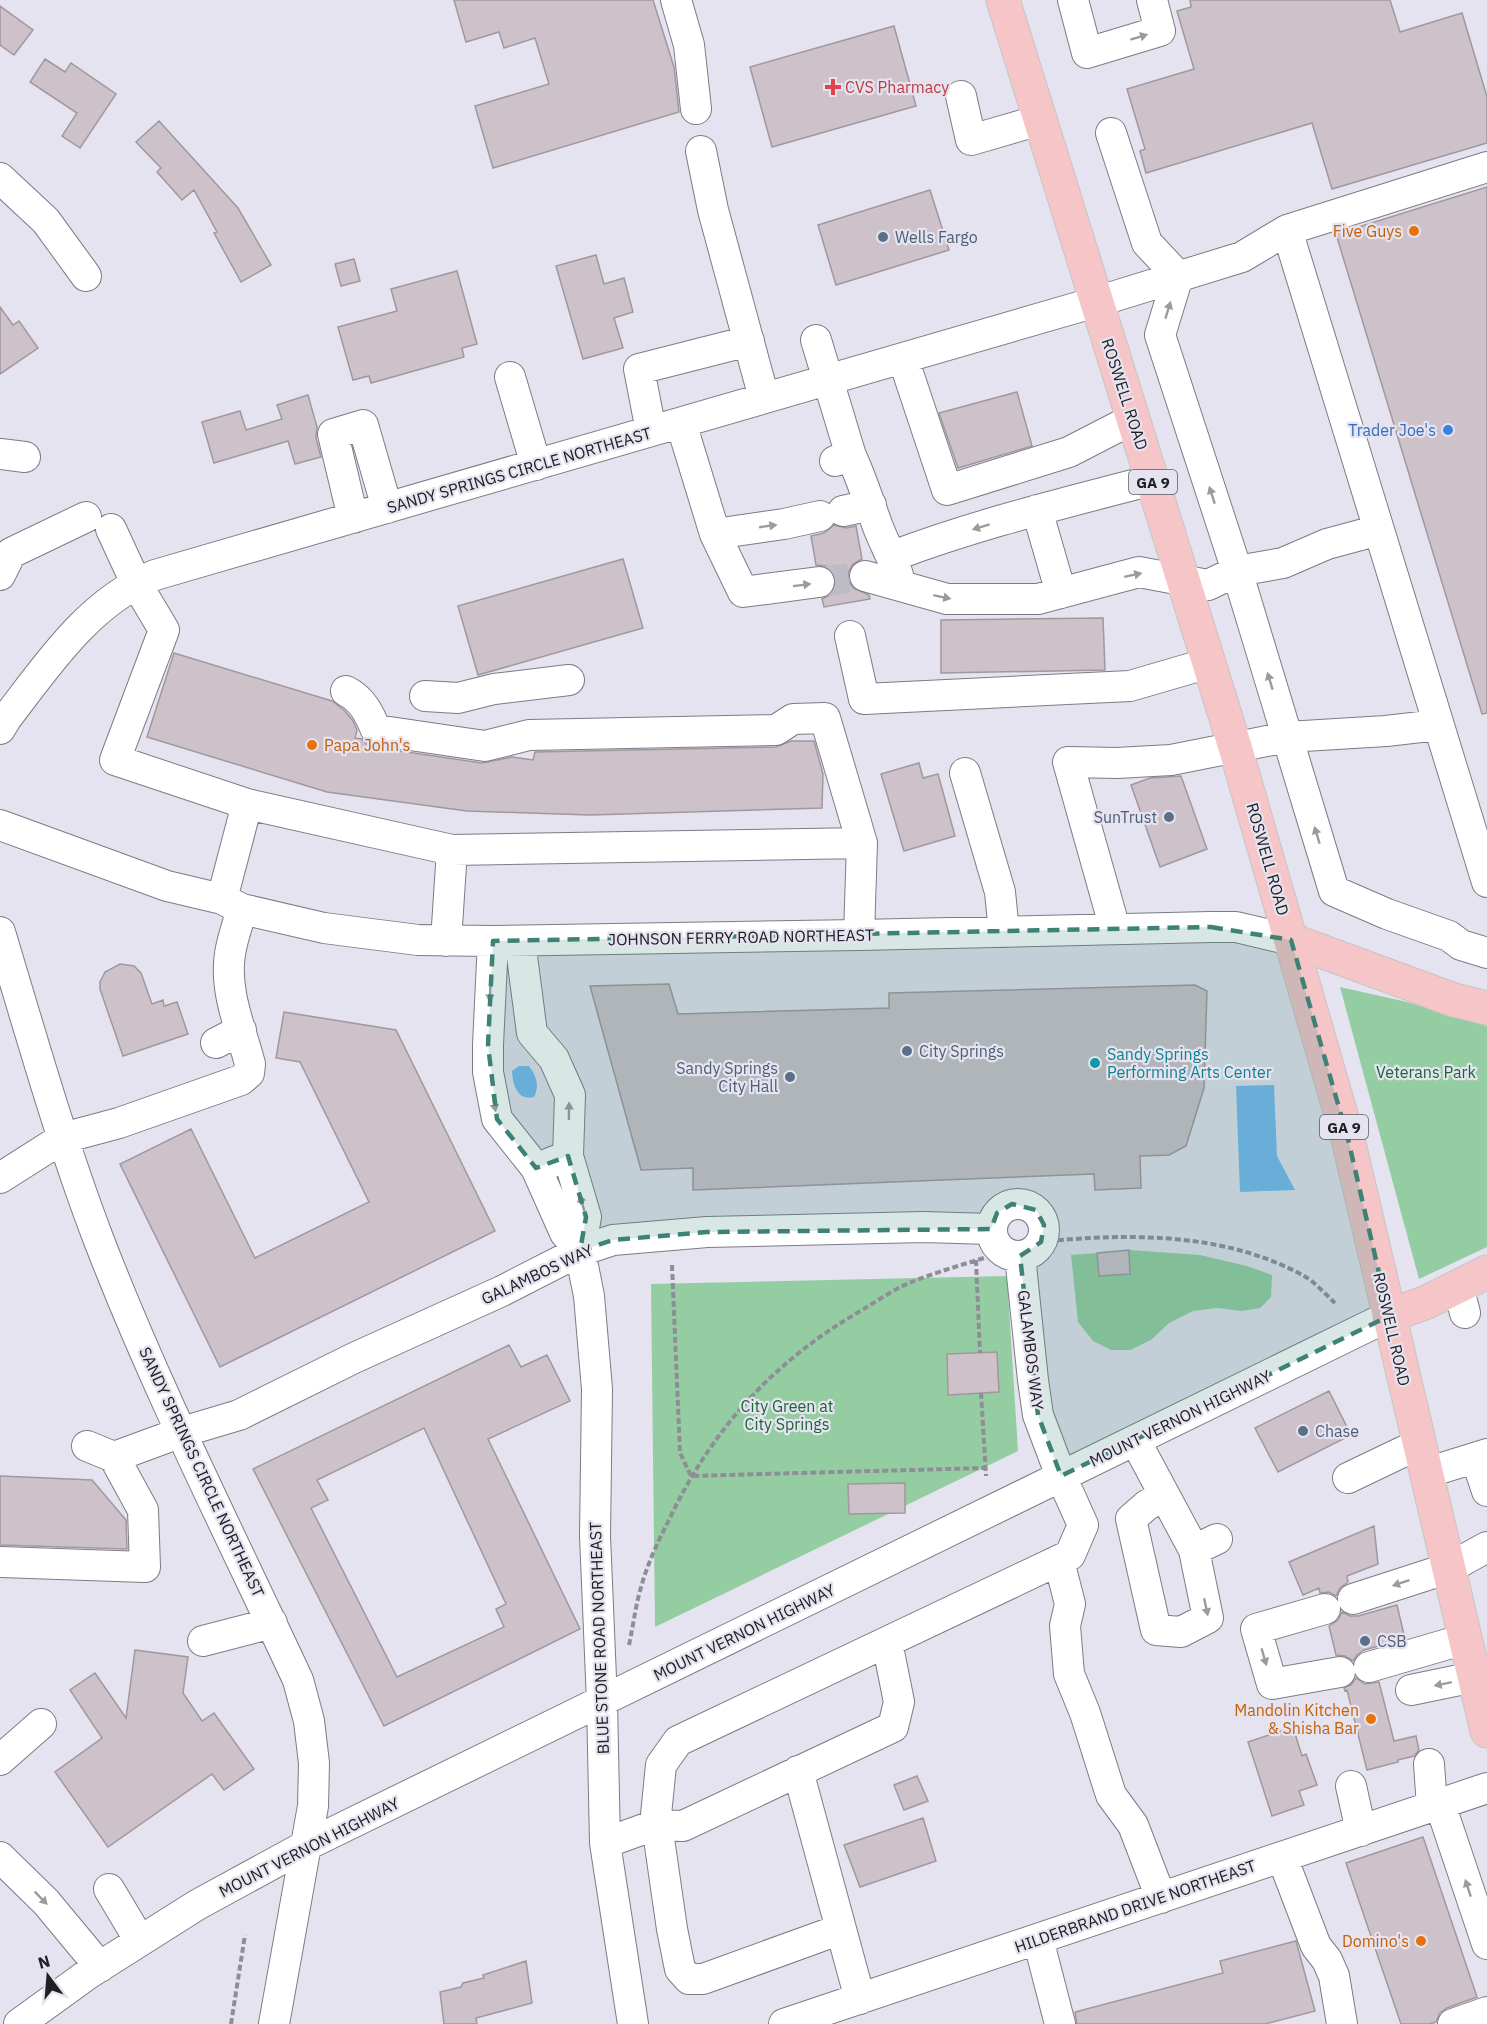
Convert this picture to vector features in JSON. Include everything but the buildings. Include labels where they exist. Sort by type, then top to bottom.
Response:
[{"type":"main road","name":"ROSWELL ROAD","points":[[1003,0],[1235,747],[1348,1139],[1449,1568],[1473,1639],[1474,1677],[1487,1731]]},
{"type":"main road","name":"JOHNSON FERRY ROAD NORTHEAST","points":[[1291,940],[1454,1000],[1485,1002]]},
{"type":"main road","name":"MOUNT VERNON HIGHWAY","points":[[1389,1316],[1470,1290]]},
{"type":"street","points":[[676,0],[689,45],[696,109]]},
{"type":"street","points":[[1073,0],[1088,53],[1160,31],[1152,0]]},
{"type":"street","points":[[961,96],[971,140],[1040,120]]},
{"type":"street","points":[[1112,133],[1147,243],[1178,276],[1160,335],[1237,571],[1334,891],[1449,936],[1461,945],[1487,953]]},
{"type":"street","points":[[700,151],[713,210],[764,398]]},
{"type":"street","name":"SANDY SPRINGS CIRCLE NORTHEAST","points":[[0,729],[6,718],[56,655],[92,615],[136,583],[155,575],[1096,302],[1242,257],[1287,230],[1487,168]]},
{"type":"street","points":[[0,178],[46,221],[86,276]]},
{"type":"street","points":[[1287,230],[1487,882]]},
{"type":"street","points":[[816,340],[829,378],[843,459],[863,481],[845,511]]},
{"type":"street","points":[[651,431],[639,369],[749,341]]},
{"type":"street","points":[[903,358],[947,490],[1068,452],[1133,419]]},
{"type":"street","points":[[510,377],[536,465]]},
{"type":"street","points":[[681,423],[712,499],[715,534],[743,592],[819,582]]},
{"type":"street","points":[[353,518],[333,434],[363,425],[387,508]]},
{"type":"street","points":[[893,556],[934,540],[1152,480]]},
{"type":"street","points":[[1037,510],[1061,593]]},
{"type":"street","points":[[715,534],[784,524],[845,511],[879,529],[893,556],[902,586]]},
{"type":"street","points":[[0,575],[11,553],[99,523],[165,630],[115,760],[247,804],[452,850],[862,843]]},
{"type":"street","points":[[865,576],[947,599],[1038,599],[1139,572],[1208,585],[1237,571],[1283,563],[1327,544],[1379,530]]},
{"type":"street","points":[[850,636],[864,699],[1130,686],[1209,663]]},
{"type":"street","points":[[424,696],[458,698],[494,689],[569,680]]},
{"type":"street","points":[[346,691],[356,697],[369,714],[376,730],[484,746],[529,735],[776,730],[793,719],[825,718],[862,843],[859,935]]},
{"type":"street","points":[[1115,929],[1068,762],[1117,763],[1171,760],[1287,737],[1386,731],[1438,725]]},
{"type":"street","points":[[965,773],[1000,892],[1004,932]]},
{"type":"street","points":[[0,1178],[63,1138],[119,1124],[241,1080],[249,1073],[250,1064],[228,1037],[234,1008],[228,978],[232,904],[247,804]]},
{"type":"street","name":"JOHNSON FERRY ROAD NORTHEAST","points":[[0,825],[167,886],[232,904],[324,928],[418,940],[506,941],[1236,927],[1291,940]]},
{"type":"street","points":[[446,941],[452,850]]},
{"type":"street","name":"SANDY SPRINGS CIRCLE NORTHEAST","points":[[0,932],[11,1009],[51,1104],[98,1238],[159,1383],[298,1680],[309,1721],[314,1763],[313,1806],[274,2024]]},
{"type":"street","points":[[488,1045],[532,1033],[506,941]]},
{"type":"street","name":"BLUE STONE ROAD NORTHEAST","points":[[506,941],[488,1045],[488,1072],[497,1119],[536,1168],[565,1233],[580,1251]]},
{"type":"street","name":"BLUE STONE ROAD NORTHEAST","points":[[532,1033],[554,1059],[570,1095],[568,1156],[586,1217],[580,1251],[589,1296],[597,1389],[595,1536],[605,1843],[633,2024]]},
{"type":"street","points":[[536,1168],[568,1156]]},
{"type":"street","name":"GALAMBOS WAY","points":[[0,1562],[145,1567],[143,1510],[100,1451],[182,1432],[239,1415],[354,1358],[502,1291],[580,1251],[613,1240],[707,1232],[924,1227],[1006,1248],[1038,1414],[1061,1476],[1083,1525],[1070,1555],[1059,1561]]},
{"type":"street","name":"MOUNT VERNON HIGHWAY","points":[[20,2024],[100,1966],[197,1905],[307,1845],[1389,1316]]},
{"type":"street","points":[[1135,1440],[1165,1496],[1205,1545],[1208,1618],[1181,1632],[1156,1630],[1131,1519],[1146,1505],[1165,1496]]},
{"type":"street","points":[[1348,1478],[1423,1458],[1481,1456],[1487,1491]]},
{"type":"street","points":[[1353,1599],[1449,1568],[1487,1547]]},
{"type":"street","points":[[841,1929],[703,1979],[689,1979],[680,1969],[656,1825],[661,1765],[678,1741],[1059,1561],[1070,1604],[1065,1626],[1069,1674],[1085,1713],[1111,1795],[1133,1825],[1161,1898]]},
{"type":"street","points":[[1325,1609],[1256,1629],[1272,1684],[1340,1672]]},
{"type":"street","points":[[203,1641],[272,1623]]},
{"type":"street","points":[[1369,1667],[1473,1639]]},
{"type":"street","points":[[605,1843],[656,1825],[683,1826],[893,1727],[899,1702],[886,1642]]},
{"type":"street","points":[[1411,1690],[1474,1677]]},
{"type":"street","points":[[0,1760],[41,1724]]},
{"type":"street","points":[[1429,1764],[1436,1805],[1487,1944]]},
{"type":"street","points":[[798,1772],[841,1929],[847,2010]]},
{"type":"street","points":[[1350,1786],[1361,1831]]},
{"type":"street","name":"HILDERBRAND DRIVE NORTHEAST","points":[[784,2024],[847,2010],[1038,1939],[1161,1898],[1200,1871],[1361,1831],[1487,1788]]},
{"type":"street","points":[[1266,1853],[1316,1946],[1327,1960],[1334,1976],[1342,2024]]},
{"type":"street","points":[[0,1857],[46,1902],[100,1966]]},
{"type":"street","points":[[109,1889],[140,1941]]},
{"type":"street","points":[[1038,1939],[1060,2024]]},
{"type":"street","points":[[1453,2024],[1487,2012]]},
{"type":"path","points":[[629,1645],[640,1590],[660,1538],[691,1476],[733,1417],[766,1380],[804,1347],[907,1284],[1006,1248],[1092,1238],[1162,1238],[1228,1248],[1256,1255],[1306,1277],[1335,1303]]},
{"type":"path","points":[[980,1353],[1006,1248]]},
{"type":"path","points":[[672,1265],[680,1453],[691,1476]]},
{"type":"path","points":[[981,1393],[986,1476]]},
{"type":"path","points":[[691,1476],[986,1468]]},
{"type":"path","points":[[231,2024],[245,1935]]},
{"type":"highlighted area","points":[[1211,927],[1291,940],[1348,1139],[1389,1316],[1061,1476],[1038,1415],[1020,1256],[1041,1242],[1044,1225],[1036,1210],[1012,1204],[997,1213],[991,1229],[707,1232],[613,1240],[580,1251],[586,1217],[568,1156],[536,1168],[497,1119],[488,1045],[493,941]]},
{"type":"green space","name":"Veterans Park","points":[[1340,987],[1407,1002],[1487,1026],[1487,1247],[1419,1279]]},
{"type":"green space","points":[[1129,1250],[1200,1255],[1247,1266],[1272,1275],[1271,1297],[1260,1308],[1242,1311],[1217,1308],[1193,1311],[1169,1323],[1151,1340],[1130,1350],[1111,1350],[1093,1341],[1078,1322],[1071,1255],[1097,1253],[1099,1276],[1130,1274]]},
{"type":"green space","name":"City Green at City Springs","points":[[1007,1276],[1018,1451],[655,1627],[651,1284]]},
{"type":"water","points":[[519,1066],[529,1066],[534,1073],[537,1085],[534,1097],[524,1097],[517,1091],[512,1071]]},
{"type":"water","points":[[1274,1085],[1277,1156],[1295,1190],[1240,1192],[1236,1086]]},
{"type":"tunnel","points":[[819,582],[865,576]]},
{"type":"place","name":"CVS Pharmacy","points":[[833,87]]},
{"type":"place","name":"Five Guys","points":[[1414,231]]},
{"type":"place","name":"Wells Fargo","points":[[883,237]]},
{"type":"place","name":"Trader Joe's","points":[[1448,430]]},
{"type":"place","name":"Papa John's","points":[[312,745]]},
{"type":"place","name":"SunTrust","points":[[1169,817]]},
{"type":"place","name":"City Springs","points":[[907,1051]]},
{"type":"place","name":"Sandy Springs Performing Arts Center","points":[[1095,1063]]},
{"type":"place","name":"Sandy Springs City Hall","points":[[790,1077]]},
{"type":"place","name":"Chase","points":[[1303,1431]]},
{"type":"place","name":"CSB","points":[[1365,1641]]},
{"type":"place","name":"Mandolin Kitchen & Shisha Bar","points":[[1371,1719]]},
{"type":"place","name":"Domino's","points":[[1421,1941]]}]
